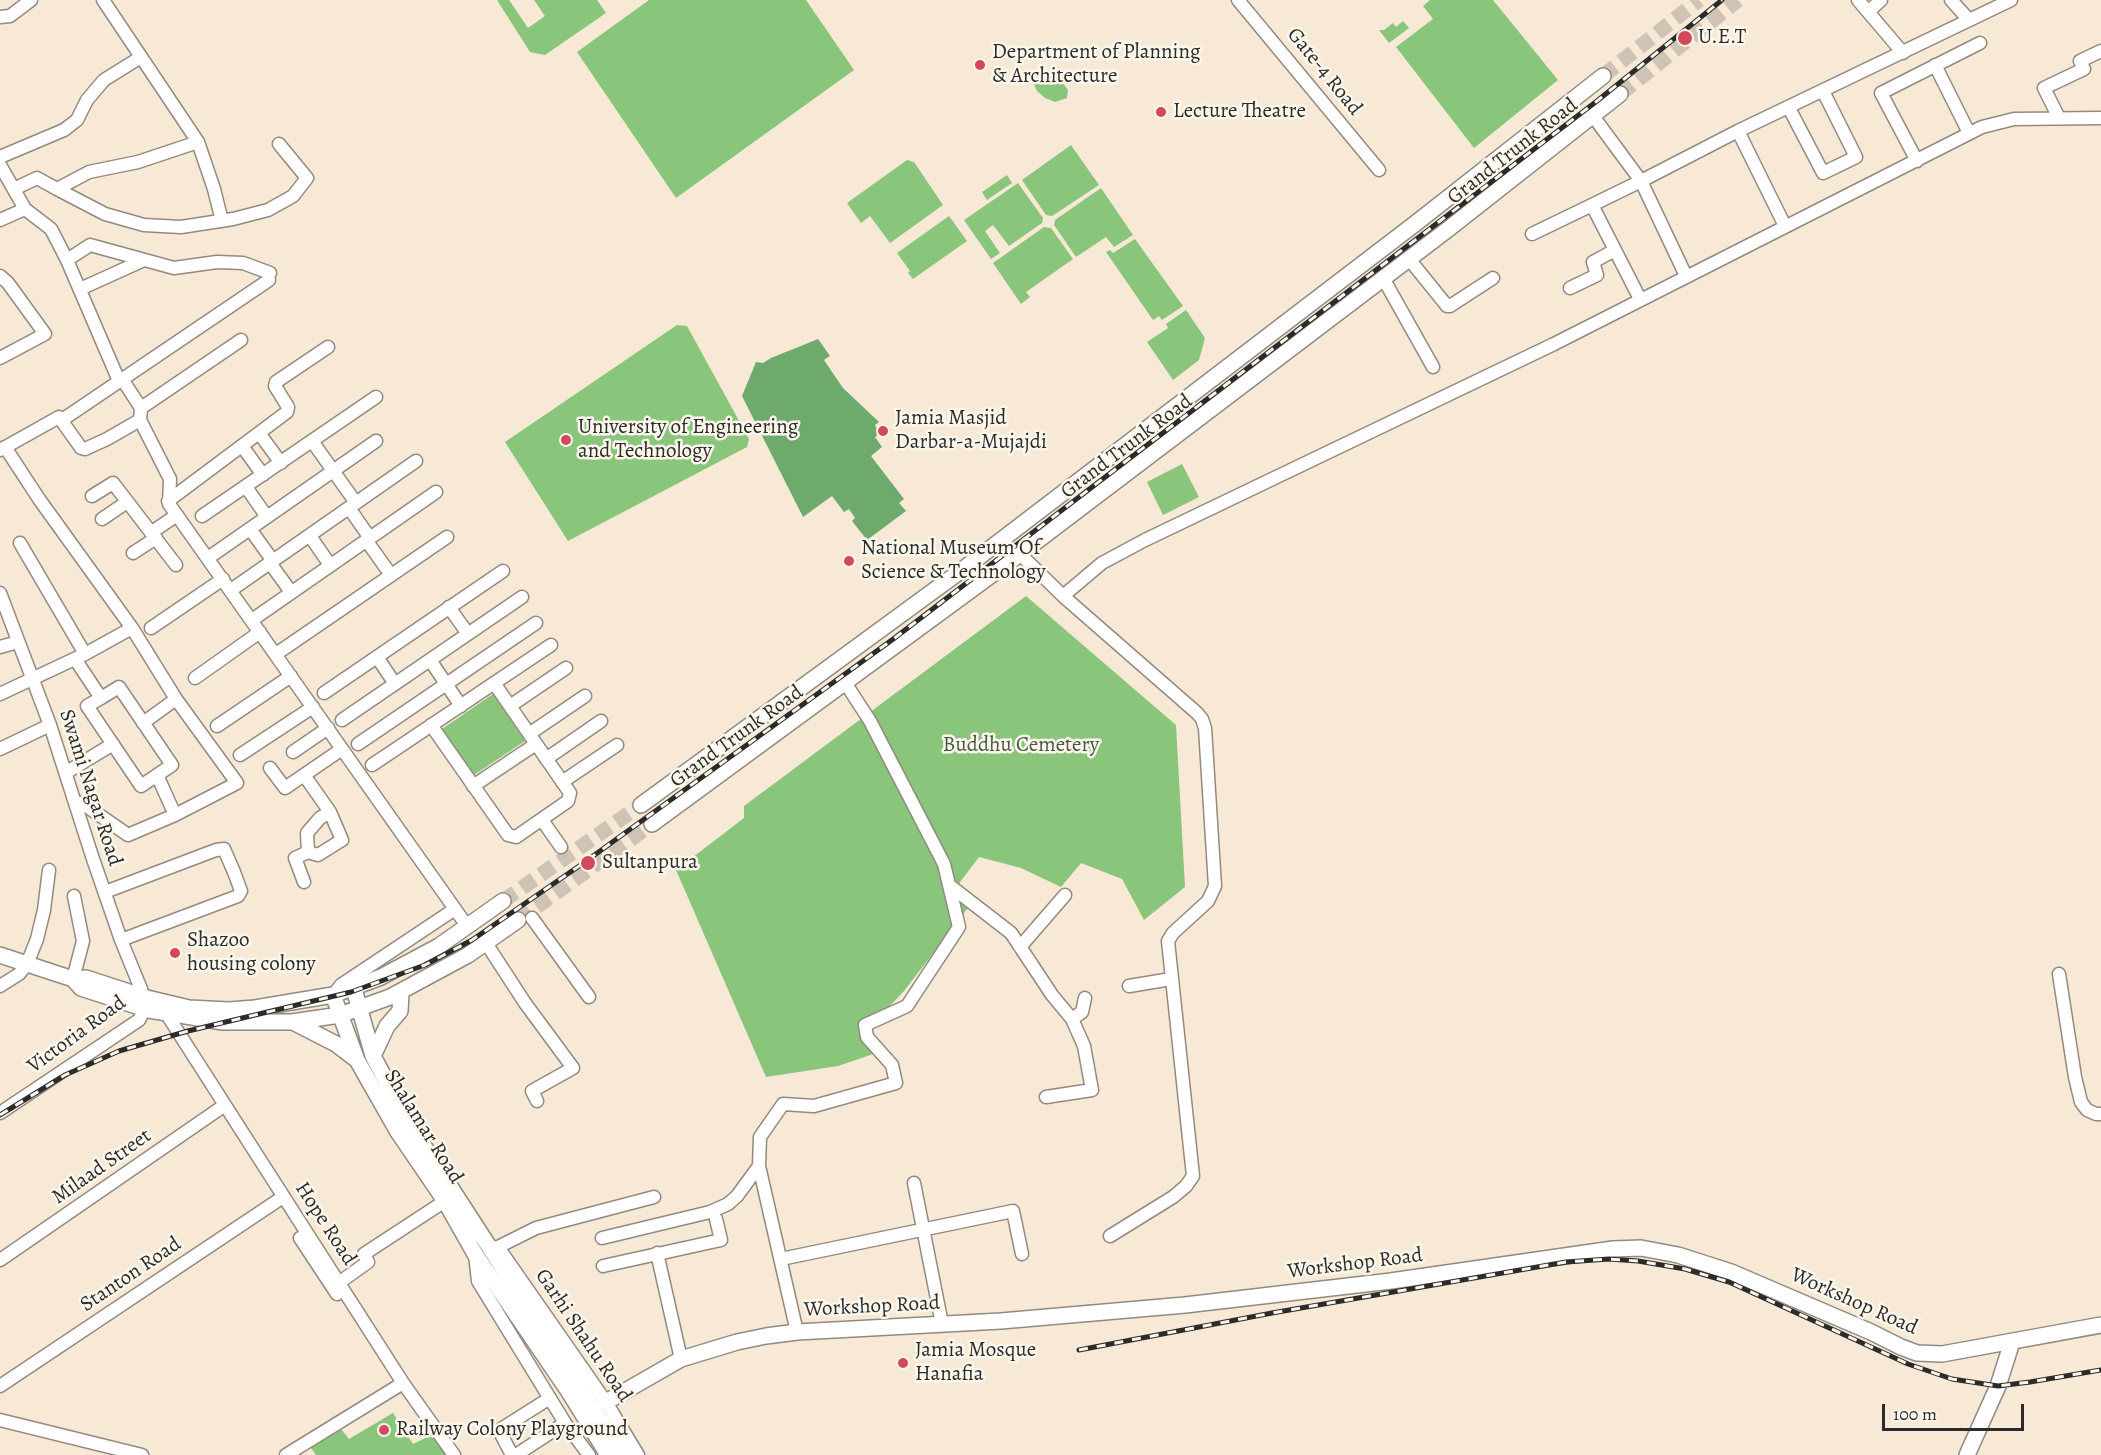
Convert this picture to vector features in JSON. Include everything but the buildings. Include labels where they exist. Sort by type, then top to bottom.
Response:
[{"type":"main road","name":"Grand Trunk Road","points":[[641,805],[966,567],[1434,209],[1603,76]]},
{"type":"main road","name":"Grand Trunk Road","points":[[652,824],[846,684],[1020,554],[1447,230],[1620,94]]},
{"type":"main road","points":[[1434,209],[1447,230]]},
{"type":"main road","points":[[0,955],[73,979],[81,988],[142,1002],[229,1010],[283,1005],[354,989],[414,961],[503,901]]},
{"type":"main road","points":[[142,1002],[166,1013],[224,1022],[292,1022],[340,1015],[401,993],[468,956],[525,919]]},
{"type":"main road","name":"Shalamar Road","points":[[354,989],[374,1056],[407,1120],[494,1247],[495,1272]]},
{"type":"main road","points":[[374,1056],[387,1026],[400,1011],[401,993]]},
{"type":"main road","name":"Shalamar Road","points":[[333,995],[357,1060],[398,1132],[445,1202],[475,1254],[495,1272]]},
{"type":"main road","points":[[292,1022],[336,1044],[357,1060]]},
{"type":"main road","name":"Workshop Road","points":[[606,1402],[681,1359],[737,1342],[797,1332],[1001,1321],[1197,1304],[1391,1281],[1613,1249],[1641,1248],[1678,1255],[1731,1272],[1917,1353],[1942,1354],[2101,1325]]},
{"type":"main road","points":[[495,1272],[608,1455]]},
{"type":"main road","points":[[495,1272],[624,1455]]},
{"type":"main road","points":[[1967,1455],[1998,1386],[2012,1341]]},
{"type":"street","points":[[0,17],[10,16],[31,0]]},
{"type":"street","points":[[103,0],[198,142],[222,221]]},
{"type":"street","name":"Gate-4 Road","points":[[1238,0],[1379,170]]},
{"type":"street","points":[[1858,0],[1903,52]]},
{"type":"street","points":[[1868,12],[1881,0]]},
{"type":"street","points":[[1951,0],[1969,21]]},
{"type":"street","points":[[1532,234],[1738,131],[2011,0]]},
{"type":"street","points":[[1917,161],[1881,93],[1980,43]]},
{"type":"street","points":[[2059,118],[2044,88],[2084,69],[2080,61],[2101,51]]},
{"type":"street","points":[[0,157],[64,130],[77,120],[87,100],[104,80],[141,57]]},
{"type":"street","points":[[1935,65],[1969,133]]},
{"type":"street","points":[[1789,108],[1822,173],[1856,157],[1823,91]]},
{"type":"street","points":[[1593,116],[1641,181],[1686,276]]},
{"type":"street","points":[[1063,596],[1102,563],[1145,540],[1554,344],[1969,133],[1999,121],[2013,119],[2101,117]]},
{"type":"street","points":[[1738,131],[1785,226]]},
{"type":"street","points":[[57,189],[89,172],[138,162],[198,142]]},
{"type":"street","points":[[14,189],[37,178],[105,214],[144,225],[182,227],[222,221],[268,210],[293,196],[307,178],[279,144]]},
{"type":"street","points":[[0,165],[25,209],[51,229],[67,260],[120,380],[141,414],[170,479],[168,501],[467,926]]},
{"type":"street","points":[[1592,206],[1640,299]]},
{"type":"street","points":[[0,220],[25,209]]},
{"type":"street","points":[[62,420],[269,277],[243,263],[217,262],[174,268],[90,244],[67,260]]},
{"type":"street","points":[[1570,288],[1597,274],[1593,262],[1615,250]]},
{"type":"street","points":[[1409,259],[1447,306],[1493,278]]},
{"type":"street","points":[[80,289],[144,260]]},
{"type":"street","points":[[0,276],[8,283],[45,334],[2,353]]},
{"type":"street","points":[[1383,278],[1433,367]]},
{"type":"street","points":[[76,804],[82,803],[128,835],[175,815],[237,783],[176,699],[132,628],[3,448],[59,417],[81,448],[85,449],[98,444],[241,340]]},
{"type":"street","points":[[168,501],[288,410],[275,386],[276,382],[328,347]]},
{"type":"street","points":[[202,516],[376,397]]},
{"type":"street","points":[[259,433],[281,463]]},
{"type":"street","points":[[312,441],[333,471],[368,539],[391,575]]},
{"type":"street","points":[[208,558],[376,441]]},
{"type":"street","points":[[242,446],[263,475]]},
{"type":"street","points":[[231,590],[416,461]]},
{"type":"street","points":[[92,496],[113,483],[176,565]]},
{"type":"street","points":[[246,487],[267,517]]},
{"type":"street","points":[[252,620],[436,492]]},
{"type":"street","points":[[102,519],[127,502]]},
{"type":"street","points":[[133,553],[177,515]]},
{"type":"street","points":[[250,529],[291,592]]},
{"type":"street","points":[[310,536],[330,565]]},
{"type":"street","points":[[276,654],[447,537]]},
{"type":"street","points":[[20,543],[101,698]]},
{"type":"street","points":[[1020,554],[1063,596],[1203,719],[1205,728],[1215,886],[1208,901],[1173,933],[1168,941],[1193,1176],[1186,1186],[1173,1197],[1110,1236]]},
{"type":"street","points":[[324,693],[503,571]]},
{"type":"street","points":[[151,628],[223,579]]},
{"type":"street","name":"Swami Nagar Road","points":[[0,593],[50,725],[121,940],[141,989],[142,1002]]},
{"type":"street","points":[[342,720],[522,597]]},
{"type":"street","points":[[449,608],[468,634]]},
{"type":"street","points":[[358,744],[536,623]]},
{"type":"street","points":[[0,694],[132,628]]},
{"type":"street","points":[[195,678],[260,632]]},
{"type":"street","points":[[0,647],[18,642]]},
{"type":"street","points":[[372,765],[551,645]]},
{"type":"street","points":[[377,657],[395,684]]},
{"type":"street","points":[[430,660],[461,706]]},
{"type":"street","points":[[510,706],[566,668]]},
{"type":"street","points":[[217,726],[291,676]]},
{"type":"street","points":[[431,725],[508,835],[516,837],[542,820],[568,801],[570,794],[494,683]]},
{"type":"street","points":[[797,1332],[759,1166],[760,1137],[783,1104],[814,1106],[896,1083],[892,1065],[867,1037],[865,1025],[907,1006],[959,927],[944,864],[870,721],[846,684]]},
{"type":"street","points":[[119,687],[143,723],[172,765],[141,786],[87,706],[119,687]]},
{"type":"street","points":[[473,786],[585,696]]},
{"type":"street","points":[[143,723],[176,699]]},
{"type":"street","points":[[240,755],[313,707]]},
{"type":"street","points":[[546,759],[601,721]]},
{"type":"street","points":[[0,749],[50,725]]},
{"type":"street","points":[[293,752],[328,728]]},
{"type":"street","points":[[66,772],[112,744]]},
{"type":"street","points":[[562,782],[617,745]]},
{"type":"street","points":[[270,768],[285,788],[342,749]]},
{"type":"street","points":[[157,775],[175,815]]},
{"type":"street","points":[[304,775],[330,812],[342,840],[318,855],[308,852],[295,858],[304,882]]},
{"type":"street","points":[[308,852],[307,833],[320,818],[330,812]]},
{"type":"street","points":[[542,820],[561,847]]},
{"type":"street","points":[[105,892],[224,849],[241,891],[238,896],[121,940]]},
{"type":"street","points":[[0,986],[19,974],[27,964],[44,910],[49,870]]},
{"type":"street","points":[[949,885],[1011,933],[1052,995],[1072,1019],[1084,1046],[1092,1090],[1046,1097]]},
{"type":"street","points":[[1020,947],[1065,895]]},
{"type":"street","points":[[73,979],[83,941],[74,896]]},
{"type":"street","points":[[333,995],[341,985],[455,909]]},
{"type":"street","points":[[525,919],[589,997]]},
{"type":"street","points":[[486,943],[525,1003],[573,1068],[532,1091],[537,1101]]},
{"type":"street","points":[[2059,974],[2081,1102],[2087,1110],[2101,1114]]},
{"type":"street","points":[[1129,986],[1171,979]]},
{"type":"street","points":[[1072,1019],[1082,1012],[1085,998]]},
{"type":"street","name":"Victoria Road","points":[[0,1113],[139,1020],[142,1002]]},
{"type":"street","name":"Hope Road","points":[[166,1013],[225,1105],[280,1199],[338,1288],[454,1455]]},
{"type":"street","name":"Milaad Street","points":[[0,1260],[225,1105]]},
{"type":"street","points":[[602,1238],[710,1212],[728,1204],[737,1196],[759,1166]]},
{"type":"street","points":[[914,1183],[942,1324]]},
{"type":"street","points":[[494,1247],[536,1228],[654,1197]]},
{"type":"street","name":"Stanton Road","points":[[0,1386],[280,1199]]},
{"type":"street","points":[[338,1288],[368,1262],[364,1254],[445,1202]]},
{"type":"street","points":[[781,1258],[1013,1211],[1022,1254]]},
{"type":"street","points":[[603,1266],[721,1240],[716,1219]]},
{"type":"street","name":"Garhi Shahu Road","points":[[494,1247],[606,1402],[638,1455]]},
{"type":"street","points":[[657,1253],[681,1359]]},
{"type":"street","points":[[475,1254],[477,1281],[565,1423],[589,1455]]},
{"type":"street","points":[[286,1455],[403,1383]]},
{"type":"street","points":[[550,1398],[501,1429],[501,1434],[514,1455],[565,1423]]},
{"type":"street","points":[[0,1420],[142,1455]]},
{"type":"green space","points":[[497,0],[509,0],[528,28],[545,16],[534,0],[597,0],[606,13],[545,55],[530,52]]},
{"type":"green space","points":[[649,0],[806,0],[854,70],[676,198],[577,52]]},
{"type":"green space","points":[[1430,0],[1493,0],[1558,80],[1474,148],[1396,47],[1433,19],[1423,6]]},
{"type":"green space","points":[[1403,21],[1409,28],[1389,43],[1379,30],[1384,30],[1393,23],[1396,27]]},
{"type":"green space","points":[[1042,73],[1061,81],[1068,90],[1067,98],[1055,102],[1045,98],[1037,91],[1033,79],[1035,75]]},
{"type":"green space","points":[[1071,145],[1099,185],[1052,216],[1046,215],[1022,180]]},
{"type":"green space","points":[[907,160],[914,162],[943,205],[890,243],[870,216],[861,223],[847,203]]},
{"type":"green space","points":[[1007,175],[1012,183],[987,200],[982,192]]},
{"type":"green space","points":[[1018,183],[1043,218],[1042,223],[1009,246],[993,225],[985,231],[1000,253],[991,259],[964,220]]},
{"type":"green space","points":[[1101,188],[1133,235],[1114,247],[1106,237],[1076,257],[1054,225],[1055,220]]},
{"type":"green space","points":[[949,216],[967,241],[913,279],[897,253]]},
{"type":"green space","points":[[1044,227],[1051,228],[1073,259],[1026,292],[1030,297],[1021,304],[993,263]]},
{"type":"green space","points":[[1135,239],[1183,306],[1162,320],[1159,316],[1153,320],[1106,252],[1110,250],[1113,253]]},
{"type":"green space","points":[[1186,310],[1205,338],[1199,360],[1173,380],[1147,342],[1168,328],[1166,324]]},
{"type":"green space","points":[[677,325],[687,326],[749,439],[747,447],[568,541],[505,442]]},
{"type":"green space","points":[[818,339],[830,356],[824,360],[843,388],[879,422],[875,425],[879,434],[875,437],[882,447],[871,456],[904,499],[899,503],[906,511],[867,540],[852,521],[855,518],[849,509],[844,512],[832,496],[803,517],[742,396],[756,362],[763,363]]},
{"type":"green space","points":[[1182,464],[1199,497],[1163,515],[1147,482]]},
{"type":"green space","name":"Buddhu Cemetery","points":[[1026,596],[1176,725],[1185,887],[1144,920],[1122,879],[1081,863],[1061,887],[1021,868],[979,857],[954,890],[971,904],[904,991],[867,1030],[882,1051],[838,1066],[766,1077],[676,870],[744,818],[744,806]]},
{"type":"green space","points":[[493,694],[525,741],[474,775],[442,729]]},
{"type":"green space","name":"Railway Colony Playground","points":[[393,1413],[413,1444],[432,1435],[446,1455],[316,1455],[308,1444],[338,1425],[349,1439]]},
{"type":"tunnel","points":[[1603,76],[1699,0]]},
{"type":"tunnel","points":[[1620,94],[1738,0]]},
{"type":"tunnel","points":[[503,901],[641,805]]},
{"type":"tunnel","points":[[518,920],[652,824]]},
{"type":"railway","points":[[0,1115],[65,1075],[119,1051],[188,1031],[351,992],[425,965],[472,940],[582,864],[892,640],[1597,101],[1722,0]]},
{"type":"railway","points":[[1079,1350],[1272,1313],[1566,1262],[1609,1259],[1638,1261],[1685,1269],[1729,1282],[1908,1364],[1952,1379],[1998,1386],[2101,1370]]},
{"type":"place","name":"U.E.T","points":[[1685,38]]},
{"type":"place","name":"Department of Planning & Architecture","points":[[980,65]]},
{"type":"place","name":"Lecture Theatre","points":[[1161,112]]},
{"type":"place","name":"Jamia Masjid Darbar-a-Mujajdi","points":[[883,431]]},
{"type":"place","name":"University of Engineering and Technology","points":[[566,440]]},
{"type":"place","name":"National Museum Of Science & Technology","points":[[849,561]]},
{"type":"place","name":"Sultanpura","points":[[588,863]]},
{"type":"place","name":"Shazoo housing colony","points":[[175,953]]},
{"type":"place","name":"Jamia Mosque Hanafia","points":[[903,1363]]},
{"type":"place","name":"Railway Colony Playground","points":[[384,1430]]}]
